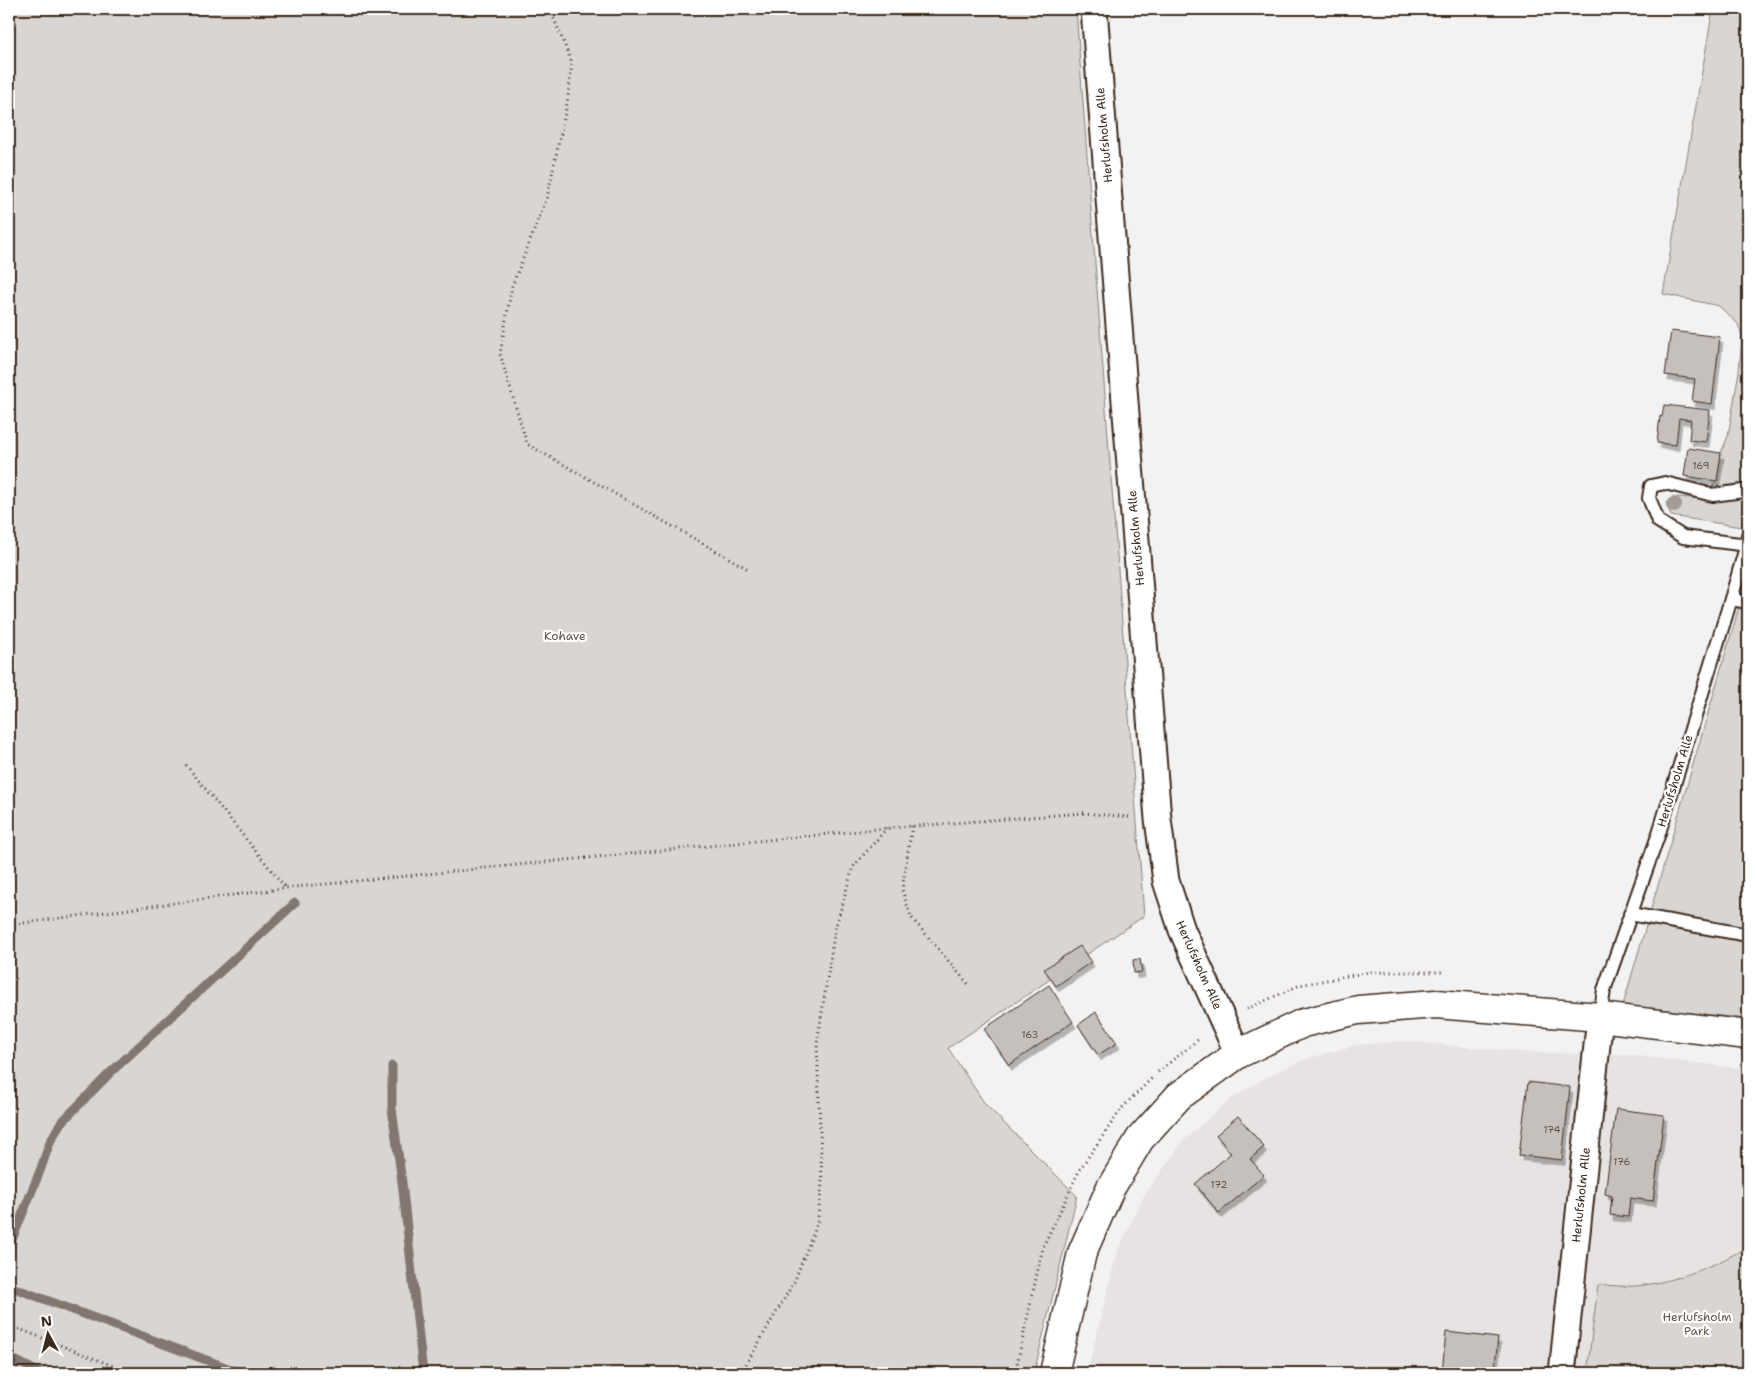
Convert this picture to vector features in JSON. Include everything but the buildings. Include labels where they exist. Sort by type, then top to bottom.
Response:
[{"type":"street","name":"Herlufsholm Alle","points":[[1094,9],[1158,819],[1166,881],[1182,930],[1238,1054]]},
{"type":"street","points":[[1054,1373],[1082,1253],[1110,1189],[1140,1139],[1179,1096],[1238,1054],[1303,1023],[1358,1010],[1436,1004],[1600,1017],[1748,1035]]},
{"type":"street","name":"Herlufsholm Alle","points":[[1562,1373],[1600,1017]]},
{"type":"lane","points":[[1742,491],[1713,495],[1665,483],[1651,486],[1649,498],[1658,520],[1683,537],[1748,541]]},
{"type":"lane","name":"Herlufsholm Alle","points":[[1600,1017],[1604,990],[1659,833],[1748,541]]},
{"type":"lane","points":[[1731,599],[1748,602]]},
{"type":"lane","points":[[1630,914],[1748,935]]},
{"type":"path","points":[[550,9],[572,64],[567,104],[547,198],[512,286],[500,354],[526,444],[748,569]]},
{"type":"path","points":[[1748,189],[1741,226],[1748,236]]},
{"type":"path","points":[[186,765],[286,888]]},
{"type":"path","points":[[9,925],[286,888],[888,828],[1083,813],[1158,819]]},
{"type":"path","points":[[912,826],[902,890],[912,917],[968,984]]},
{"type":"path","points":[[741,1373],[794,1282],[817,1224],[822,1184],[818,1044],[835,929],[853,867],[888,828]]},
{"type":"path","points":[[9,1325],[131,1373]]},
{"type":"shaded area","points":[[1402,1041],[1524,1052],[1629,1055],[1748,1069],[1748,1373],[1087,1373],[1117,1252],[1145,1194],[1184,1140],[1232,1098],[1267,1077],[1303,1060],[1356,1045]]},
{"type":"green space","name":"Kohave","points":[[9,9],[1076,9],[1144,916],[948,1048],[985,1104],[1077,1196],[1034,1373],[9,1373]]},
{"type":"green space","points":[[1713,9],[1748,9],[1748,528],[1671,516],[1666,503],[1678,497],[1704,499],[1717,479],[1721,453],[1728,436],[1739,371],[1742,337],[1738,324],[1719,306],[1663,294]]},
{"type":"green space","points":[[1748,576],[1748,1019],[1623,1005]]},
{"type":"green space","name":"Herlufsholm Park","points":[[1748,1246],[1748,1373],[1587,1373],[1598,1285],[1636,1286],[1664,1281],[1709,1266]]},
{"type":"waterway","points":[[9,1247],[50,1142],[60,1124],[111,1072],[295,903]]},
{"type":"waterway","points":[[392,1066],[392,1109],[423,1373]]},
{"type":"waterway","points":[[9,1286],[241,1373]]},
{"type":"waterway","points":[[9,1357],[40,1373]]}]
